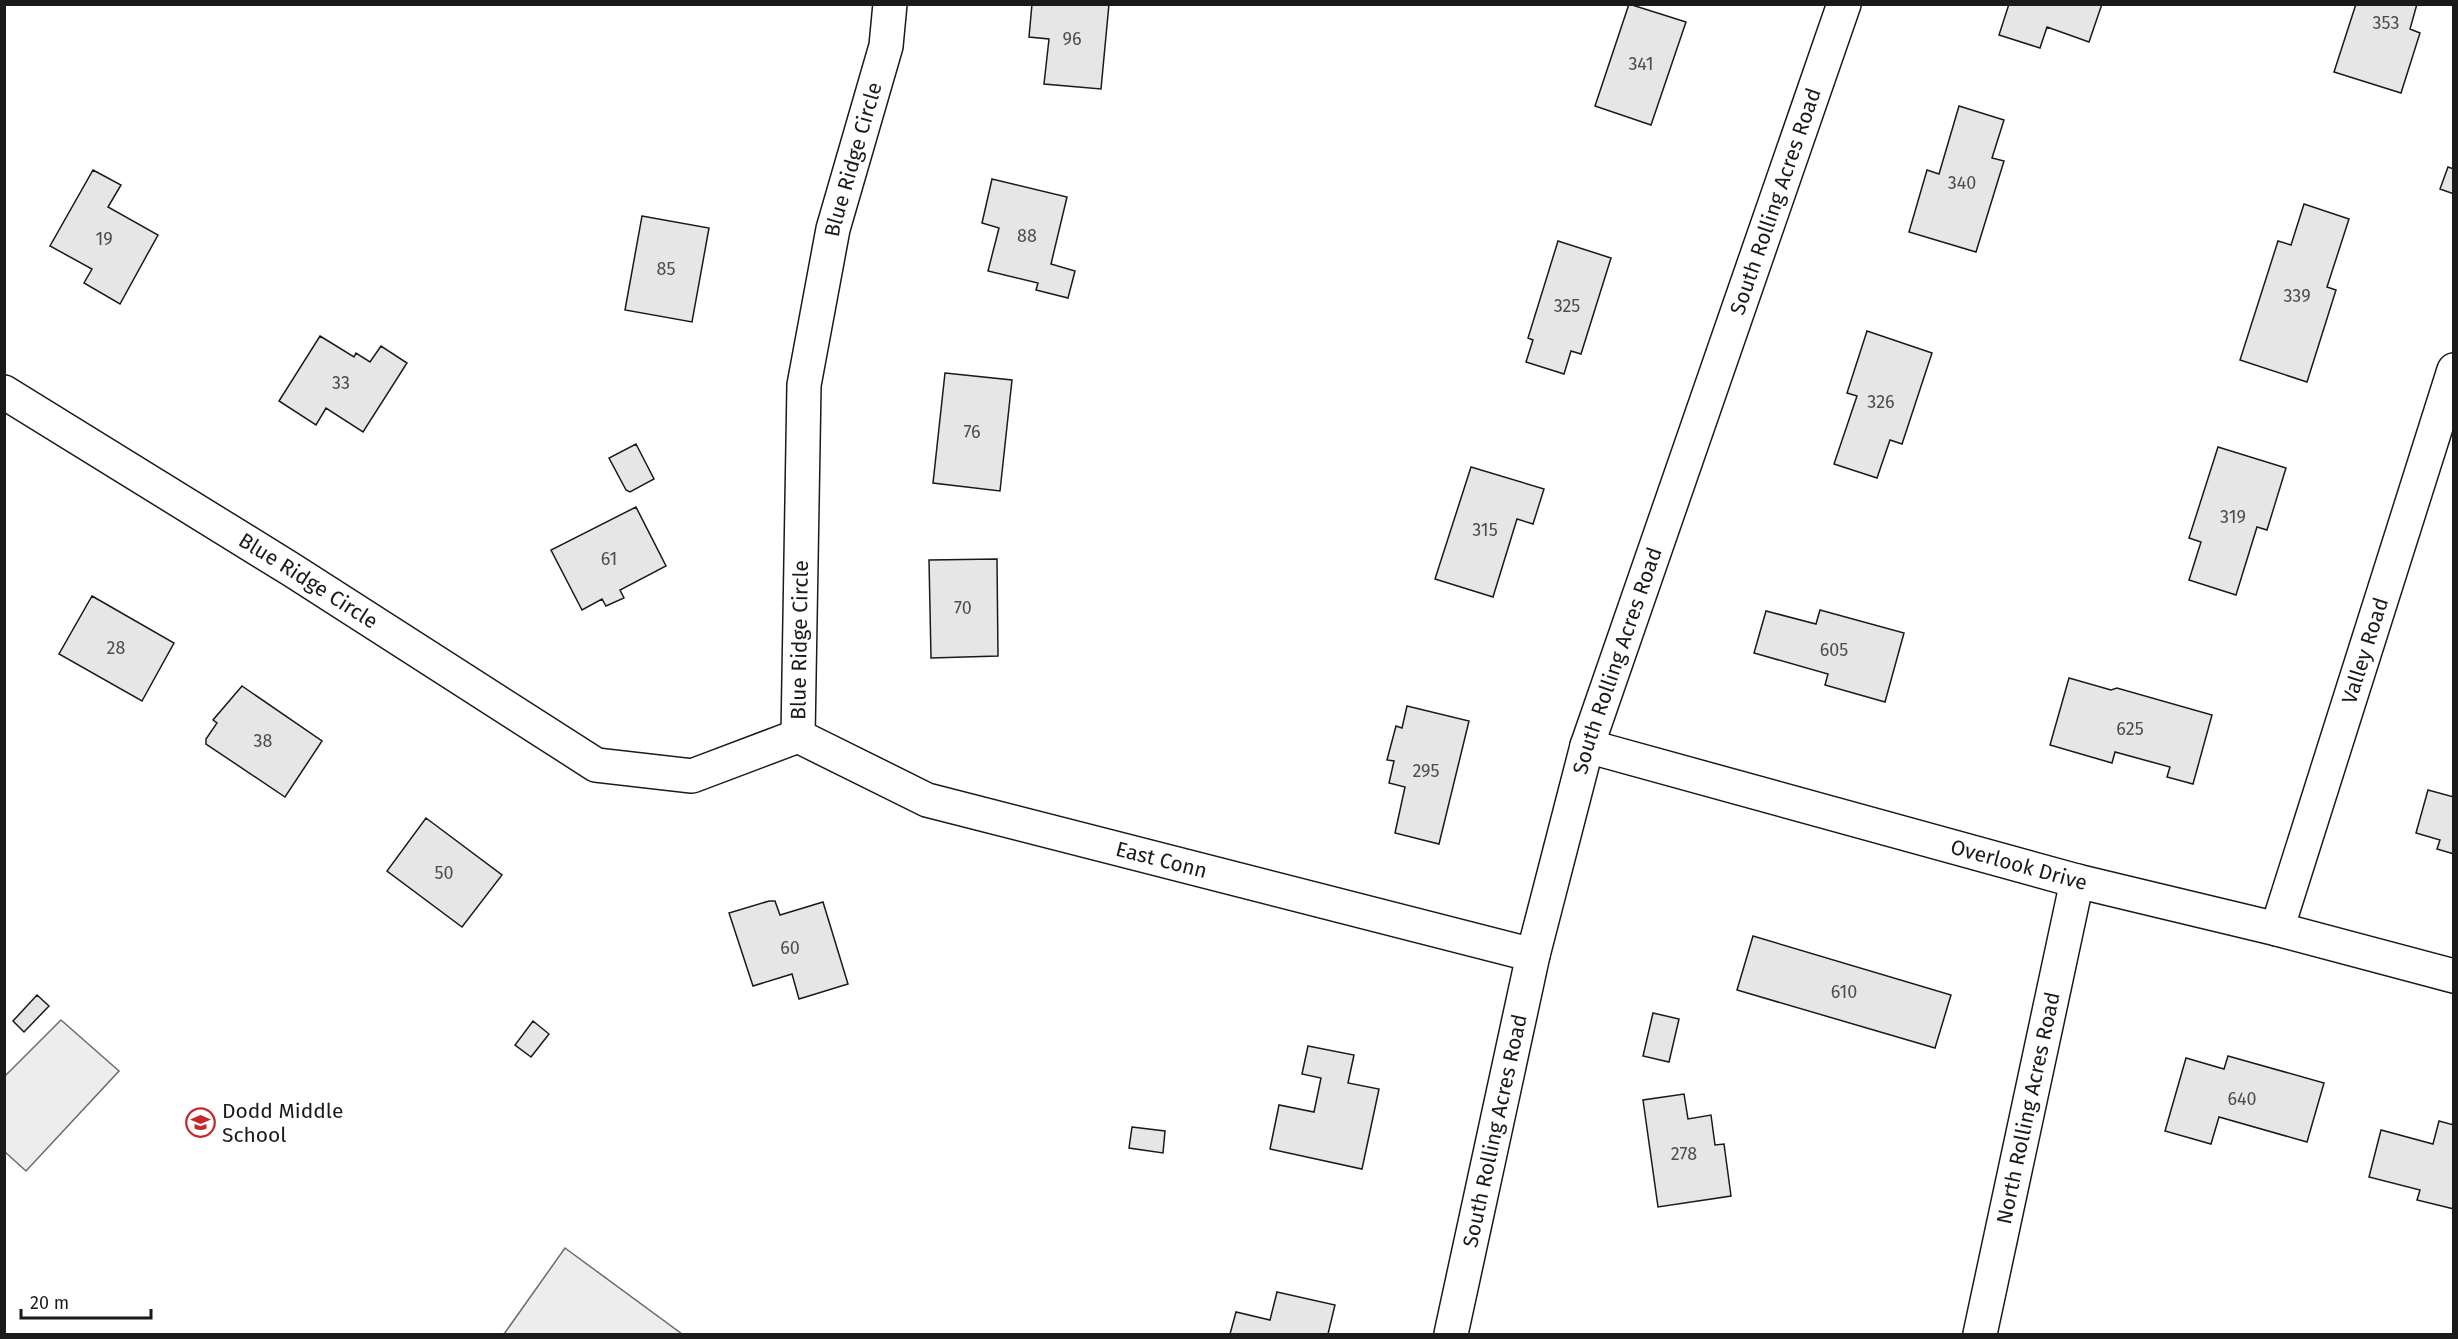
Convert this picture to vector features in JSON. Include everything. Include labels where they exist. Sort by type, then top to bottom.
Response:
[{"type":"street","name":"Blue Ridge Circle","points":[[4,392],[292,570],[596,765],[692,776],[798,736],[804,385],[833,229],[886,46],[890,4]]},
{"type":"street","name":"South Rolling Acres Road","points":[[1451,1335],[1533,955],[1587,746],[1844,4]]},
{"type":"street","name":"Valley Road","points":[[2277,929],[2454,370]]},
{"type":"street","name":"East Conn","points":[[798,736],[927,800],[1533,955]]},
{"type":"street","name":"Overlook Drive","points":[[1587,746],[2077,881],[2277,929],[2454,976]]},
{"type":"street","name":"North Rolling Acres Road","points":[[1980,1335],[2077,881]]},
{"type":"shaded area","points":[[61,1020],[119,1071],[26,1171],[5,1152],[5,1076]]},
{"type":"shaded area","points":[[565,1248],[682,1334],[504,1334]]},
{"type":"building","points":[[1032,4],[1109,4],[1101,89],[1044,84],[1049,39],[1029,37]]},
{"type":"building","points":[[1629,4],[1686,22],[1651,125],[1595,106]]},
{"type":"building","points":[[2009,4],[2102,4],[2089,42],[2047,27],[2040,48],[1999,35]]},
{"type":"building","points":[[2356,4],[2417,4],[2410,29],[2420,33],[2401,93],[2334,72]]},
{"type":"building","points":[[1959,106],[2004,120],[1992,158],[2004,161],[1976,252],[1909,232],[1927,170],[1939,174]]},
{"type":"building","points":[[2448,167],[2454,169],[2454,194],[2440,189]]},
{"type":"building","points":[[93,170],[121,185],[108,207],[158,235],[120,304],[84,283],[92,269],[50,246]]},
{"type":"building","points":[[992,179],[1067,197],[1051,264],[1075,271],[1068,298],[1036,290],[1038,283],[988,271],[999,228],[982,223]]},
{"type":"building","points":[[2304,204],[2349,219],[2327,287],[2336,290],[2307,382],[2240,360],[2278,241],[2291,245]]},
{"type":"building","points":[[642,216],[709,228],[692,322],[625,310]]},
{"type":"building","points":[[1558,241],[1611,258],[1581,354],[1571,351],[1564,374],[1526,362],[1533,340],[1528,338]]},
{"type":"building","points":[[1867,331],[1932,353],[1902,444],[1890,440],[1877,478],[1834,464],[1857,396],[1847,393]]},
{"type":"building","points":[[320,336],[354,357],[356,353],[370,362],[381,346],[407,363],[363,432],[326,408],[316,425],[279,401]]},
{"type":"building","points":[[945,373],[1012,380],[1000,491],[933,483]]},
{"type":"building","points":[[636,444],[654,479],[630,492],[626,490],[609,458]]},
{"type":"building","points":[[2218,447],[2286,468],[2267,530],[2257,527],[2236,595],[2189,580],[2201,542],[2189,538]]},
{"type":"building","points":[[1471,467],[1544,489],[1533,524],[1517,519],[1493,597],[1435,579]]},
{"type":"building","points":[[636,507],[666,566],[620,590],[624,598],[606,606],[602,599],[582,610],[551,550]]},
{"type":"building","points":[[997,559],[998,656],[931,658],[929,560]]},
{"type":"building","points":[[92,596],[174,643],[142,701],[59,654]]},
{"type":"building","points":[[1820,610],[1904,633],[1885,702],[1825,685],[1828,674],[1754,653],[1766,611],[1816,624]]},
{"type":"building","points":[[2069,678],[2111,690],[2117,688],[2212,715],[2193,784],[2167,777],[2170,767],[2115,752],[2112,763],[2050,745]]},
{"type":"building","points":[[242,686],[322,741],[285,797],[206,744],[206,739],[217,723],[213,720]]},
{"type":"building","points":[[1407,706],[1469,721],[1439,844],[1395,833],[1405,787],[1389,783],[1394,761],[1387,760],[1396,726],[1402,728]]},
{"type":"building","points":[[2428,790],[2454,797],[2454,854],[2437,849],[2440,840],[2416,833]]},
{"type":"building","points":[[426,818],[502,875],[462,927],[387,871]]},
{"type":"building","points":[[775,901],[780,915],[823,902],[848,984],[799,999],[792,974],[753,986],[729,913]]},
{"type":"building","points":[[1753,936],[1951,995],[1935,1048],[1737,990]]},
{"type":"building","points":[[37,995],[49,1006],[24,1032],[13,1021]]},
{"type":"building","points":[[1653,1013],[1679,1019],[1669,1062],[1643,1056]]},
{"type":"building","points":[[533,1021],[549,1034],[531,1057],[515,1045]]},
{"type":"building","points":[[1308,1046],[1354,1055],[1348,1083],[1379,1089],[1362,1169],[1270,1149],[1279,1105],[1314,1112],[1321,1078],[1302,1074]]},
{"type":"building","points":[[2228,1056],[2324,1083],[2307,1142],[2219,1117],[2211,1144],[2165,1131],[2186,1058],[2224,1069]]},
{"type":"building","points":[[1684,1094],[1688,1119],[1711,1115],[1715,1145],[1724,1144],[1731,1196],[1658,1207],[1643,1100]]},
{"type":"building","points":[[2439,1121],[2454,1125],[2454,1209],[2417,1200],[2420,1190],[2369,1177],[2381,1130],[2433,1144]]},
{"type":"building","points":[[1132,1127],[1165,1131],[1163,1153],[1129,1148]]},
{"type":"building","points":[[1277,1292],[1335,1305],[1328,1334],[1230,1334],[1236,1312],[1270,1320]]},
{"type":"place","name":"Dodd Middle School","points":[[201,1123]]}]
